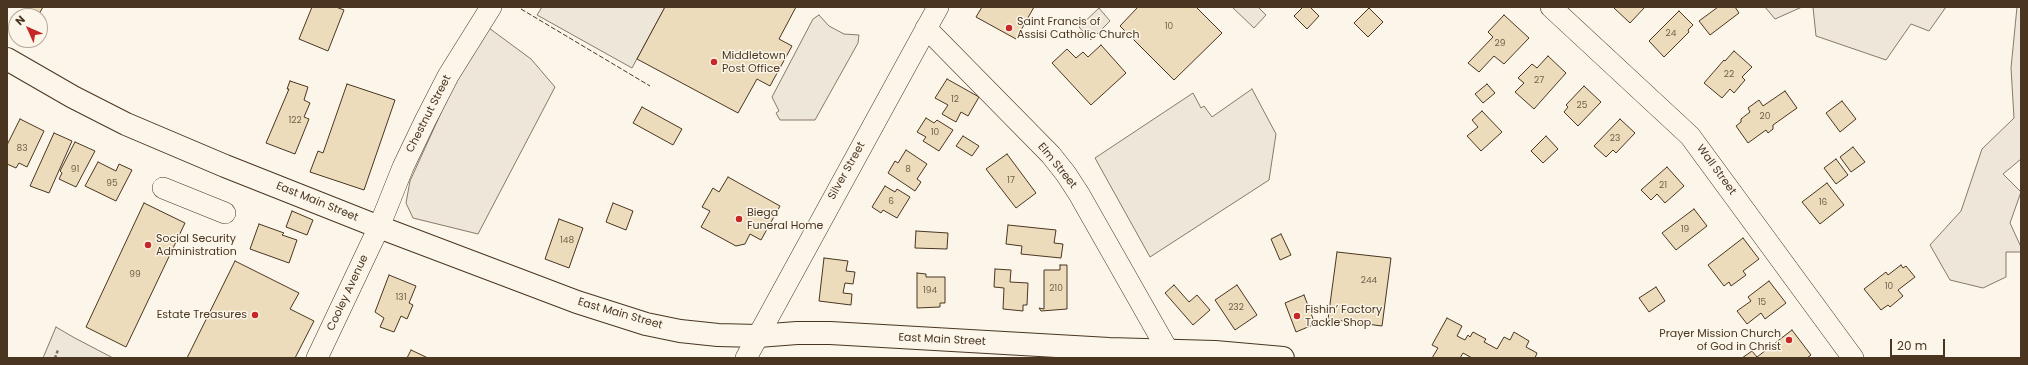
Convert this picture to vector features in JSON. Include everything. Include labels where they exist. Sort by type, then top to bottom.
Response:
[{"type":"main road","name":"East Main Street","points":[[7,59],[73,97],[126,124],[225,166],[379,227],[611,314],[680,331],[718,335],[758,336],[797,333],[830,333],[1108,349],[1166,349],[1283,358]]},
{"type":"street","name":"Chestnut Street","points":[[379,227],[403,167],[425,121],[448,76],[491,7]]},
{"type":"street","name":"Silver Street","points":[[746,358],[938,7]]},
{"type":"street","name":"Wall Street","points":[[1551,7],[1690,136],[1853,358]]},
{"type":"street","name":"Elm Street","points":[[926,28],[1051,155],[1066,174],[1166,349]]},
{"type":"street","points":[[163,188],[226,213]]},
{"type":"street","name":"Cooley Avenue","points":[[317,358],[379,227]]},
{"type":"path","points":[[55,358],[58,350]]},
{"type":"shaded area","points":[[542,7],[665,7],[632,68],[537,15]]},
{"type":"shaded area","points":[[1232,7],[1258,7],[1266,15],[1254,28]]},
{"type":"shaded area","points":[[1765,7],[1802,7],[1775,19]]},
{"type":"shaded area","points":[[1813,7],[1946,7],[1929,31],[1911,24],[1886,60],[1816,36]]},
{"type":"shaded area","points":[[2017,7],[2021,7],[2021,159],[2003,174],[2021,192],[2010,223],[2021,247],[2021,252],[2006,252],[2006,277],[1983,288],[1950,280],[1930,245],[1961,211],[1982,149],[2014,118],[2011,68]]},
{"type":"shaded area","points":[[1099,8],[1110,21],[1091,40],[1079,27]]},
{"type":"shaded area","points":[[819,15],[829,26],[844,34],[859,35],[858,43],[815,120],[780,120],[776,113],[779,111],[772,97],[813,19]]},
{"type":"shaded area","points":[[489,28],[531,59],[555,87],[478,234],[413,218],[406,203],[410,181],[450,93],[480,35]]},
{"type":"shaded area","points":[[1252,89],[1276,134],[1269,180],[1150,257],[1095,158],[1193,93],[1201,108],[1204,106],[1212,117]]},
{"type":"shaded area","points":[[56,327],[73,337],[113,358],[43,358]]},
{"type":"building","points":[[28,7],[43,7],[42,8]]},
{"type":"building","points":[[312,7],[336,7],[344,10],[328,51],[299,39]]},
{"type":"building","name":"Middletown Post Office","points":[[665,7],[796,7],[779,39],[792,46],[770,86],[757,79],[738,113],[637,59]]},
{"type":"building","name":"Saint Francis of Assisi Catholic Church","points":[[982,7],[1034,7],[1016,39],[976,17]]},
{"type":"building","points":[[1138,7],[1196,7],[1222,33],[1174,80],[1120,26]]},
{"type":"building","points":[[1303,7],[1310,7],[1319,16],[1307,29],[1294,16]]},
{"type":"building","points":[[1645,7],[1630,23],[1614,8]]},
{"type":"building","points":[[1718,7],[1735,7],[1739,13],[1710,35],[1699,21]]},
{"type":"building","points":[[1369,8],[1383,22],[1368,37],[1354,23]]},
{"type":"building","points":[[1679,11],[1693,25],[1688,30],[1689,32],[1664,57],[1649,41]]},
{"type":"building","points":[[1504,15],[1529,38],[1504,64],[1494,56],[1479,72],[1468,63],[1493,37],[1488,32]]},
{"type":"building","points":[[1101,45],[1126,73],[1091,105],[1052,63],[1067,49],[1076,58],[1083,52],[1088,57]]},
{"type":"building","points":[[1734,51],[1752,67],[1742,77],[1745,80],[1734,93],[1730,89],[1722,98],[1704,83]]},
{"type":"building","points":[[1548,56],[1566,73],[1534,109],[1515,92],[1524,83],[1518,78],[1532,64],[1537,68]]},
{"type":"building","points":[[947,79],[979,97],[968,116],[961,112],[956,122],[942,114],[948,105],[935,98]]},
{"type":"building","points":[[290,81],[308,87],[304,100],[310,103],[304,117],[309,119],[295,154],[266,143],[289,89],[287,89]]},
{"type":"building","points":[[347,84],[395,100],[364,190],[310,172],[318,151],[323,153]]},
{"type":"building","points":[[1487,84],[1495,93],[1483,103],[1475,94]]},
{"type":"building","points":[[1584,86],[1601,102],[1578,126],[1564,112],[1568,107],[1566,105]]},
{"type":"building","points":[[1785,91],[1797,108],[1773,125],[1773,129],[1768,133],[1766,130],[1748,143],[1736,126],[1741,122],[1741,119],[1750,112],[1748,108],[1759,100],[1763,106]]},
{"type":"building","points":[[1842,101],[1856,119],[1840,132],[1826,113]]},
{"type":"building","points":[[642,107],[682,129],[673,145],[633,123]]},
{"type":"building","points":[[1482,111],[1502,132],[1481,151],[1467,136],[1478,127],[1472,120]]},
{"type":"building","points":[[926,118],[934,123],[937,120],[953,130],[939,151],[923,141],[926,137],[917,132]]},
{"type":"building","points":[[20,119],[44,131],[27,167],[19,163],[16,168],[7,164],[7,145]]},
{"type":"building","points":[[1620,119],[1635,133],[1616,153],[1613,150],[1606,157],[1594,146]]},
{"type":"building","points":[[54,133],[72,141],[49,193],[30,186]]},
{"type":"building","points":[[963,136],[979,146],[972,156],[956,146]]},
{"type":"building","points":[[1546,136],[1558,149],[1543,163],[1531,151]]},
{"type":"building","points":[[75,142],[95,151],[76,187],[59,179],[62,173],[60,171]]},
{"type":"building","points":[[1853,147],[1865,162],[1851,172],[1840,157]]},
{"type":"building","points":[[906,150],[927,164],[917,179],[921,182],[915,191],[888,173],[895,161],[898,163]]},
{"type":"building","points":[[1007,154],[1036,193],[1016,208],[986,169]]},
{"type":"building","points":[[1836,159],[1848,175],[1836,184],[1824,168]]},
{"type":"building","points":[[98,162],[116,171],[119,164],[132,170],[116,201],[85,186]]},
{"type":"building","points":[[1667,167],[1684,186],[1665,203],[1657,194],[1651,200],[1641,190]]},
{"type":"building","name":"Biega Funeral Home","points":[[728,177],[780,206],[761,240],[750,234],[745,244],[736,246],[701,227],[710,211],[702,207],[713,188],[719,192]]},
{"type":"building","points":[[1827,183],[1844,205],[1820,224],[1802,202]]},
{"type":"building","points":[[885,186],[895,192],[897,189],[910,197],[897,218],[883,210],[881,213],[872,207]]},
{"type":"building","points":[[144,203],[185,223],[126,347],[86,327]]},
{"type":"building","points":[[613,203],[633,211],[626,230],[606,222]]},
{"type":"building","points":[[1694,209],[1707,226],[1676,250],[1662,233]]},
{"type":"building","points":[[292,211],[313,220],[307,235],[286,227]]},
{"type":"building","points":[[559,219],[583,228],[569,268],[545,259]]},
{"type":"building","points":[[259,224],[284,233],[282,235],[297,240],[289,263],[250,249]]},
{"type":"building","points":[[1008,225],[1056,230],[1054,243],[1063,244],[1061,258],[1021,254],[1022,246],[1006,244]]},
{"type":"building","points":[[916,231],[948,233],[947,249],[915,248]]},
{"type":"building","points":[[1281,234],[1291,255],[1280,260],[1271,239]]},
{"type":"building","points":[[1743,238],[1759,259],[1743,271],[1746,275],[1731,286],[1729,282],[1724,286],[1708,265]]},
{"type":"building","points":[[1337,252],[1391,258],[1382,326],[1328,319]]},
{"type":"building","points":[[824,258],[848,261],[846,271],[855,272],[853,284],[845,283],[843,293],[852,294],[851,305],[819,301]]},
{"type":"building","name":"Estate Treasures","points":[[235,261],[299,293],[290,309],[314,321],[295,358],[187,358]]},
{"type":"building","points":[[1060,265],[1067,265],[1067,309],[1041,311],[1039,308],[1044,309],[1044,270],[1060,270]]},
{"type":"building","points":[[1901,265],[1903,268],[1906,266],[1915,277],[1898,290],[1903,296],[1890,307],[1888,305],[1881,310],[1864,289],[1886,272],[1888,275]]},
{"type":"building","points":[[995,269],[1011,270],[1010,282],[1028,283],[1027,305],[1023,305],[1023,311],[1003,309],[1004,288],[994,287]]},
{"type":"building","points":[[917,273],[926,274],[926,277],[945,277],[945,303],[940,303],[940,307],[917,308]]},
{"type":"building","points":[[389,275],[416,286],[409,303],[413,305],[407,319],[401,316],[394,332],[380,327],[384,318],[375,312]]},
{"type":"building","points":[[1769,281],[1786,303],[1765,319],[1761,313],[1747,324],[1737,311],[1751,301],[1748,297]]},
{"type":"building","points":[[1174,285],[1189,302],[1197,295],[1210,310],[1193,325],[1165,293]]},
{"type":"building","points":[[1237,285],[1257,315],[1235,330],[1215,300]]},
{"type":"building","points":[[1656,287],[1665,301],[1649,312],[1639,298]]},
{"type":"building","points":[[1304,295],[1315,324],[1296,332],[1285,303]]},
{"type":"building","points":[[1447,318],[1462,326],[1457,336],[1465,340],[1468,335],[1470,337],[1473,332],[1486,339],[1484,342],[1497,349],[1504,337],[1510,340],[1514,332],[1529,341],[1526,347],[1537,353],[1535,358],[1472,358],[1463,353],[1460,358],[1432,358],[1438,348],[1432,345]]},
{"type":"building","name":"Prayer Mission Church of God in Christ","points":[[1792,330],[1811,355],[1807,358],[1742,358],[1752,351],[1757,357]]},
{"type":"building","points":[[411,350],[428,358],[407,358]]},
{"type":"fence","points":[[521,9],[650,86]]},
{"type":"place","name":"Saint Francis of Assisi Catholic Church","points":[[1009,28]]},
{"type":"place","name":"Middletown Post Office","points":[[714,62]]},
{"type":"place","name":"Biega Funeral Home","points":[[739,219]]},
{"type":"place","name":"Social Security Administration","points":[[148,245]]},
{"type":"place","name":"Estate Treasures","points":[[255,315]]},
{"type":"place","name":"Fishin’ Factory Tackle Shop","points":[[1297,316]]},
{"type":"place","name":"Prayer Mission Church of God in Christ","points":[[1789,340]]}]
